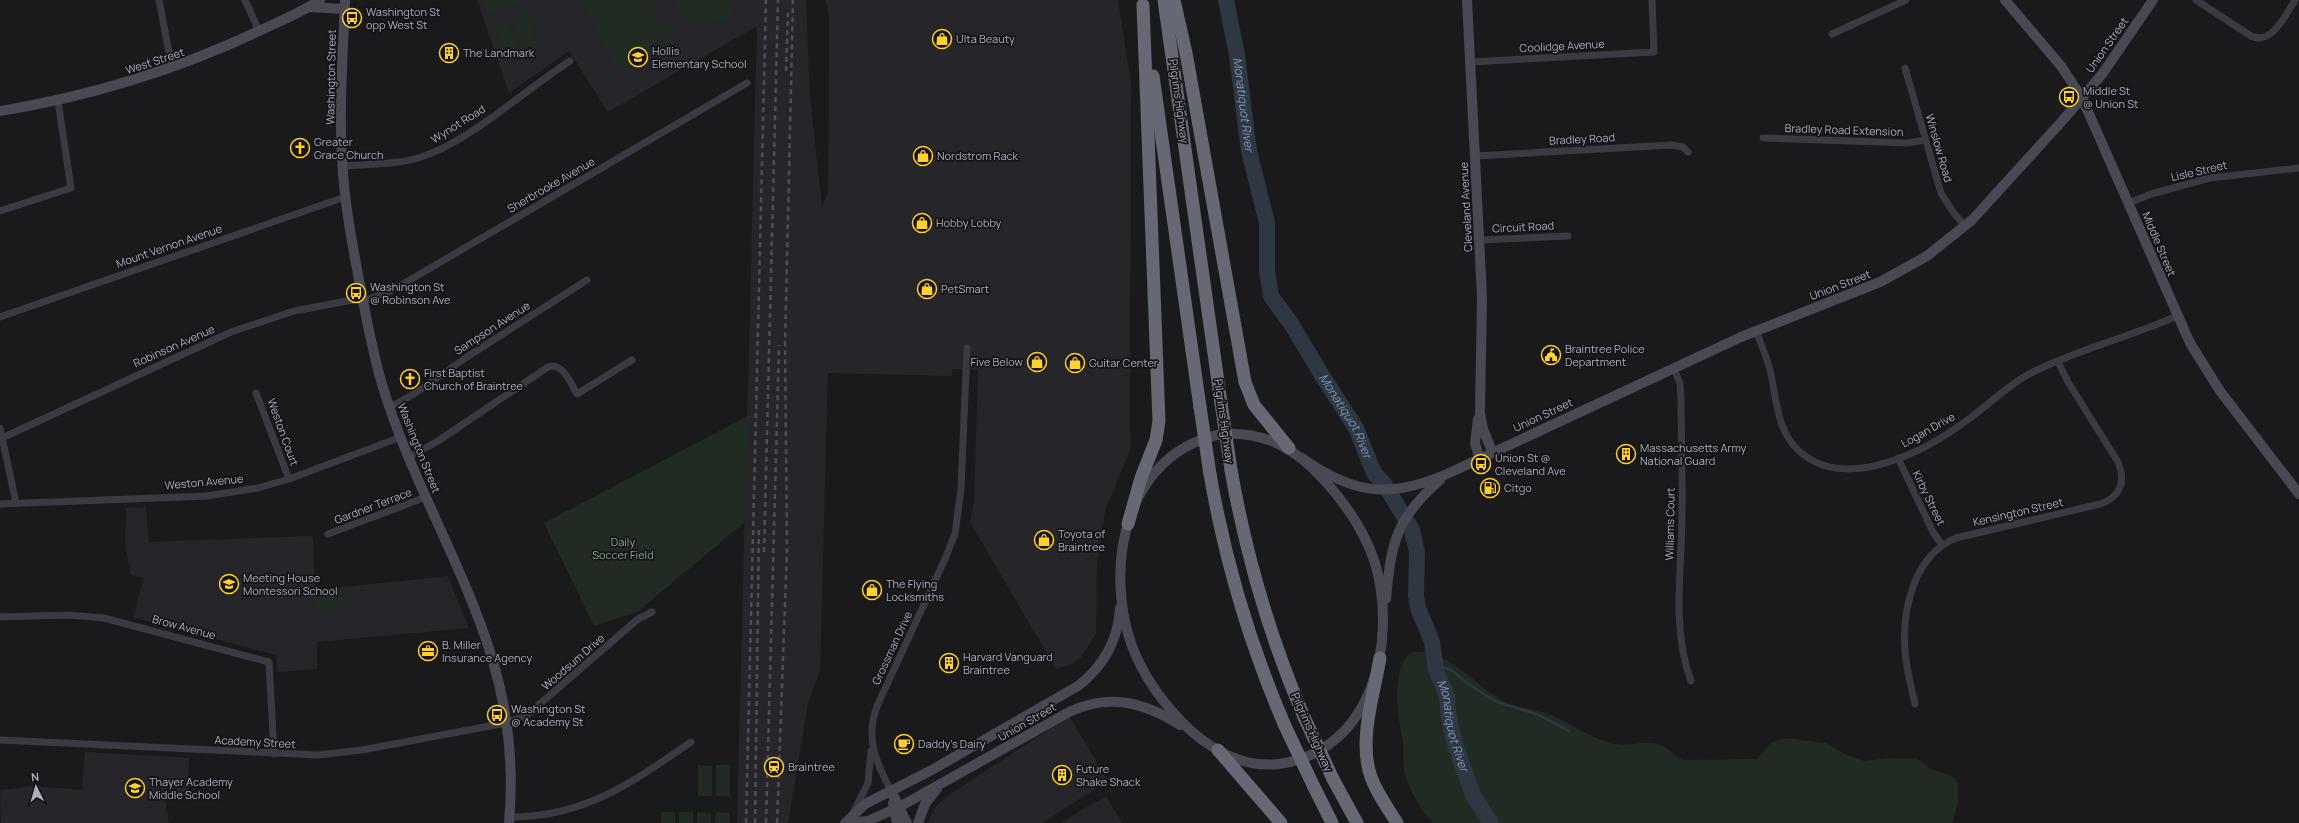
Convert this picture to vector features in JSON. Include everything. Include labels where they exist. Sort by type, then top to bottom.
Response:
[{"type":"highway","name":"Pilgrims Highway","points":[[1164,0],[1231,470],[1245,540],[1261,600],[1286,674],[1333,779],[1357,823]]},
{"type":"highway","points":[[1174,0],[1185,46],[1246,382],[1254,405],[1289,448]]},
{"type":"highway","name":"Pilgrims Highway","points":[[1143,2],[1200,407],[1210,474],[1224,545],[1241,607],[1259,663],[1285,726],[1332,823]]},
{"type":"highway","points":[[1128,524],[1141,478],[1156,440],[1159,421],[1143,2]]},
{"type":"highway","points":[[1380,658],[1367,738],[1367,759],[1369,772],[1377,791],[1397,823]]},
{"type":"highway","points":[[1218,750],[1281,823]]},
{"type":"main road","name":"West Street","points":[[0,111],[58,101],[118,86],[172,68],[212,53],[309,8],[320,0]]},
{"type":"main road","name":"Cleveland Avenue","points":[[1467,0],[1482,303],[1480,413],[1475,443],[1479,458]]},
{"type":"main road","name":"Middle Street","points":[[2005,0],[2061,66],[2082,98],[2177,316],[2195,351],[2216,385],[2299,494]]},
{"type":"main road","name":"Union Street","points":[[1302,458],[1336,478],[1370,490],[1385,491],[1408,488],[1447,474],[1492,451],[1756,331],[1888,278],[1932,252],[1965,226],[2082,98],[2110,63],[2153,0]]},
{"type":"main road","name":"West Street","points":[[309,8],[345,4]]},
{"type":"main road","name":"Washington Street","points":[[345,4],[342,166],[345,197],[375,359],[401,437],[484,635],[498,680],[506,722],[510,776],[510,820]]},
{"type":"main road","name":"Cleveland Avenue","points":[[1480,413],[1483,429],[1492,451]]},
{"type":"main road","points":[[1241,434],[1265,437],[1289,448],[1302,458],[1339,496],[1364,537],[1377,572],[1384,625],[1380,658],[1370,690],[1359,711],[1345,731],[1326,747],[1298,760],[1268,765],[1243,761],[1218,750],[1198,737],[1167,704],[1139,662],[1127,628],[1120,584],[1121,556],[1128,524],[1139,496],[1154,474],[1171,456],[1195,442],[1218,435],[1241,434]]},
{"type":"main road","name":"Union Street","points":[[1384,625],[1387,589],[1396,537],[1402,521],[1414,503],[1447,474]]},
{"type":"main road","name":"Union Street","points":[[849,821],[866,804],[891,792],[1066,694],[1090,676],[1104,658],[1114,638],[1120,612],[1120,584]]},
{"type":"main road","name":"Union Street","points":[[849,821],[868,821],[897,808],[1069,712],[1100,701],[1120,700],[1142,705],[1166,716],[1198,737]]},
{"type":"main road","points":[[918,823],[925,804],[943,783]]},
{"type":"main road","points":[[891,792],[897,808],[907,823]]},
{"type":"main road","points":[[896,823],[897,808]]},
{"type":"street","points":[[159,0],[172,68]]},
{"type":"street","points":[[245,0],[259,31]]},
{"type":"street","name":"Coolidge Avenue","points":[[1470,62],[1654,52],[1652,0]]},
{"type":"street","points":[[1832,34],[1906,0]]},
{"type":"street","points":[[2196,0],[2257,38],[2271,34],[2295,0]]},
{"type":"street","name":"Wynot Road","points":[[342,166],[398,162],[433,152],[470,131],[570,61]]},
{"type":"street","name":"Winslow Road","points":[[1905,68],[1941,193],[1953,212],[1965,226]]},
{"type":"street","name":"Sherbrooke Avenue","points":[[363,299],[391,291],[747,83]]},
{"type":"street","points":[[0,212],[71,188],[58,101]]},
{"type":"street","name":"Bradley Road Extension","points":[[1763,138],[1906,143],[1925,140]]},
{"type":"street","name":"Bradley Road","points":[[1475,156],[1671,145],[1683,147],[1688,152]]},
{"type":"street","name":"Lisle Street","points":[[2129,203],[2152,194],[2210,178],[2299,168]]},
{"type":"street","name":"Mount Vernon Avenue","points":[[0,317],[345,197]]},
{"type":"street","name":"Circuit Road","points":[[1479,240],[1568,236]]},
{"type":"street","name":"Sampson Avenue","points":[[390,407],[414,394],[467,357],[587,280]]},
{"type":"street","name":"Robinson Avenue","points":[[2,438],[231,332],[294,311],[363,299]]},
{"type":"street","name":"Logan Drive","points":[[1756,331],[1769,364],[1780,422],[1788,437],[1799,451],[1820,463],[1846,469],[1865,467],[1898,458],[1942,437],[2025,376],[2177,316]]},
{"type":"street","name":"Grossman Drive","points":[[891,792],[876,760],[872,747],[872,724],[877,706],[945,559],[955,534],[961,489],[967,348]]},
{"type":"street","points":[[409,457],[438,441],[551,366],[558,367],[562,371],[577,394],[632,360]]},
{"type":"street","name":"Kensington Street","points":[[1915,704],[1905,656],[1906,614],[1919,572],[1930,557],[1942,545],[1961,536],[2100,504],[2110,500],[2117,494],[2122,480],[2118,462],[2068,382],[2058,362]]},
{"type":"street","name":"Williams Court","points":[[1674,368],[1680,384],[1681,398],[1682,514],[1680,626],[1683,656],[1691,681]]},
{"type":"street","name":"Weston Court","points":[[256,393],[289,480]]},
{"type":"street","points":[[0,428],[16,503]]},
{"type":"street","name":"Weston Avenue","points":[[0,504],[207,496],[258,488],[289,480],[401,437]]},
{"type":"street","name":"Kirby Street","points":[[1898,458],[1933,532],[1942,545]]},
{"type":"street","name":"Gardner Terrace","points":[[328,534],[426,497]]},
{"type":"street","name":"Woodsum Drive","points":[[506,722],[527,716],[638,620],[652,612]]},
{"type":"street","name":"Brow Avenue","points":[[0,616],[78,615],[112,619],[269,662],[274,754]]},
{"type":"street","name":"Academy Street","points":[[0,740],[314,755],[346,753],[506,722]]},
{"type":"street","points":[[510,820],[548,815],[585,805],[631,782],[691,742]]},
{"type":"street","points":[[849,821],[868,783],[872,747]]},
{"type":"shaded area","points":[[477,0],[806,0],[810,96],[822,206],[828,193],[829,17],[826,0],[1118,0],[1131,82],[1130,450],[1105,511],[1097,564],[1096,634],[1081,657],[1071,664],[1056,669],[970,522],[974,502],[978,370],[952,369],[952,376],[828,373],[820,671],[808,703],[788,823],[737,823],[757,26],[608,112],[569,51],[509,93]]},
{"type":"shaded area","name":"Meeting House Montessori School","points":[[146,507],[149,542],[311,536],[313,540],[315,590],[448,576],[469,628],[317,642],[317,669],[277,672],[276,655],[133,617],[144,578],[131,575],[125,543],[126,508]]},
{"type":"shaded area","points":[[1069,716],[1108,781],[1042,823],[927,823],[937,805],[949,795]]},
{"type":"shaded area","name":"Thayer Academy Middle School","points":[[85,752],[189,758],[187,796],[164,794],[169,823],[1,823],[0,790],[33,786],[82,790]]},
{"type":"shaded area","points":[[1106,796],[1122,823],[1060,823]]},
{"type":"green space","points":[[483,0],[524,0],[525,3],[487,15]]},
{"type":"green space","points":[[582,0],[652,0],[675,45],[619,74]]},
{"type":"green space","points":[[675,0],[730,0],[732,13],[726,21],[686,27],[678,14]]},
{"type":"green space","points":[[527,14],[537,43],[523,48],[513,19]]},
{"type":"green space","points":[[508,21],[518,50],[504,54],[494,25]]},
{"type":"green space","name":"Daily Soccer Field","points":[[748,416],[745,522],[637,612],[594,626],[544,523]]},
{"type":"green space","points":[[342,590],[343,609],[315,612],[314,592]]},
{"type":"green space","points":[[1413,652],[1439,656],[1462,670],[1505,702],[1549,714],[1598,739],[1607,742],[1622,745],[1655,743],[1664,746],[1683,760],[1757,759],[1772,742],[1786,738],[1825,743],[1847,755],[1864,761],[1890,758],[1918,759],[1929,768],[1954,777],[1958,784],[1958,803],[1952,823],[1434,823],[1425,814],[1416,799],[1405,776],[1404,770],[1403,742],[1398,709],[1397,687],[1402,666],[1407,656]]},
{"type":"green space","points":[[698,765],[712,766],[712,796],[698,796]]},
{"type":"green space","points":[[716,765],[730,765],[730,797],[716,796]]},
{"type":"green space","points":[[661,812],[675,812],[675,823],[661,823]]},
{"type":"green space","points":[[679,812],[693,812],[693,823],[679,823]]},
{"type":"green space","points":[[697,812],[711,813],[711,823],[697,823]]},
{"type":"green space","points":[[716,812],[730,813],[730,823],[715,823]]},
{"type":"waterway","name":"Monatiquot River","points":[[1226,0],[1237,55],[1249,151],[1267,223],[1267,271],[1271,296],[1292,325],[1356,428],[1374,473],[1385,485],[1412,530],[1417,552],[1416,596],[1418,608],[1432,642],[1436,670],[1447,696],[1449,719],[1455,744],[1473,795],[1491,823]]},
{"type":"waterway","points":[[1435,665],[1451,670],[1470,685],[1497,702],[1539,715],[1569,731]]},
{"type":"railway","points":[[746,823],[766,0]]},
{"type":"railway","points":[[764,552],[778,0]]},
{"type":"railway","points":[[777,823],[787,549],[785,345],[793,0]]},
{"type":"railway","points":[[786,71],[788,13]]},
{"type":"railway","points":[[766,823],[779,345]]},
{"type":"railway","points":[[755,823],[759,528]]},
{"type":"place","name":"Washington St opp West St","points":[[352,18]]},
{"type":"place","name":"Ulta Beauty","points":[[942,39]]},
{"type":"place","name":"The Landmark","points":[[449,53]]},
{"type":"place","name":"Hollis Elementary School","points":[[638,57]]},
{"type":"place","name":"Middle St @ Union St","points":[[2069,97]]},
{"type":"place","name":"Greater Grace Church","points":[[300,148]]},
{"type":"place","name":"Nordstrom Rack","points":[[923,156]]},
{"type":"place","name":"Hobby Lobby","points":[[922,223]]},
{"type":"place","name":"PetSmart","points":[[927,289]]},
{"type":"place","name":"Washington St @ Robinson Ave","points":[[356,293]]},
{"type":"place","name":"Braintree Police Department","points":[[1551,355]]},
{"type":"place","name":"Five Below","points":[[1037,362]]},
{"type":"place","name":"Guitar Center","points":[[1075,363]]},
{"type":"place","name":"First Baptist Church of Braintree","points":[[410,379]]},
{"type":"place","name":"Massachusetts Army National Guard","points":[[1626,454]]},
{"type":"place","name":"Union St @ Cleveland Ave","points":[[1481,464]]},
{"type":"place","name":"Citgo","points":[[1490,488]]},
{"type":"place","name":"Toyota of Braintree","points":[[1044,540]]},
{"type":"place","name":"Meeting House Montessori School","points":[[229,584]]},
{"type":"place","name":"The Flying Locksmiths","points":[[872,590]]},
{"type":"place","name":"B. Miller Insurance Agency","points":[[428,651]]},
{"type":"place","name":"Harvard Vanguard Braintree","points":[[949,663]]},
{"type":"place","name":"Washington St @ Academy St","points":[[497,715]]},
{"type":"place","name":"Daddy's Dairy","points":[[904,744]]},
{"type":"place","name":"Braintree","points":[[774,767]]},
{"type":"place","name":"Future Shake Shack","points":[[1062,775]]},
{"type":"place","name":"Thayer Academy Middle School","points":[[135,788]]}]
